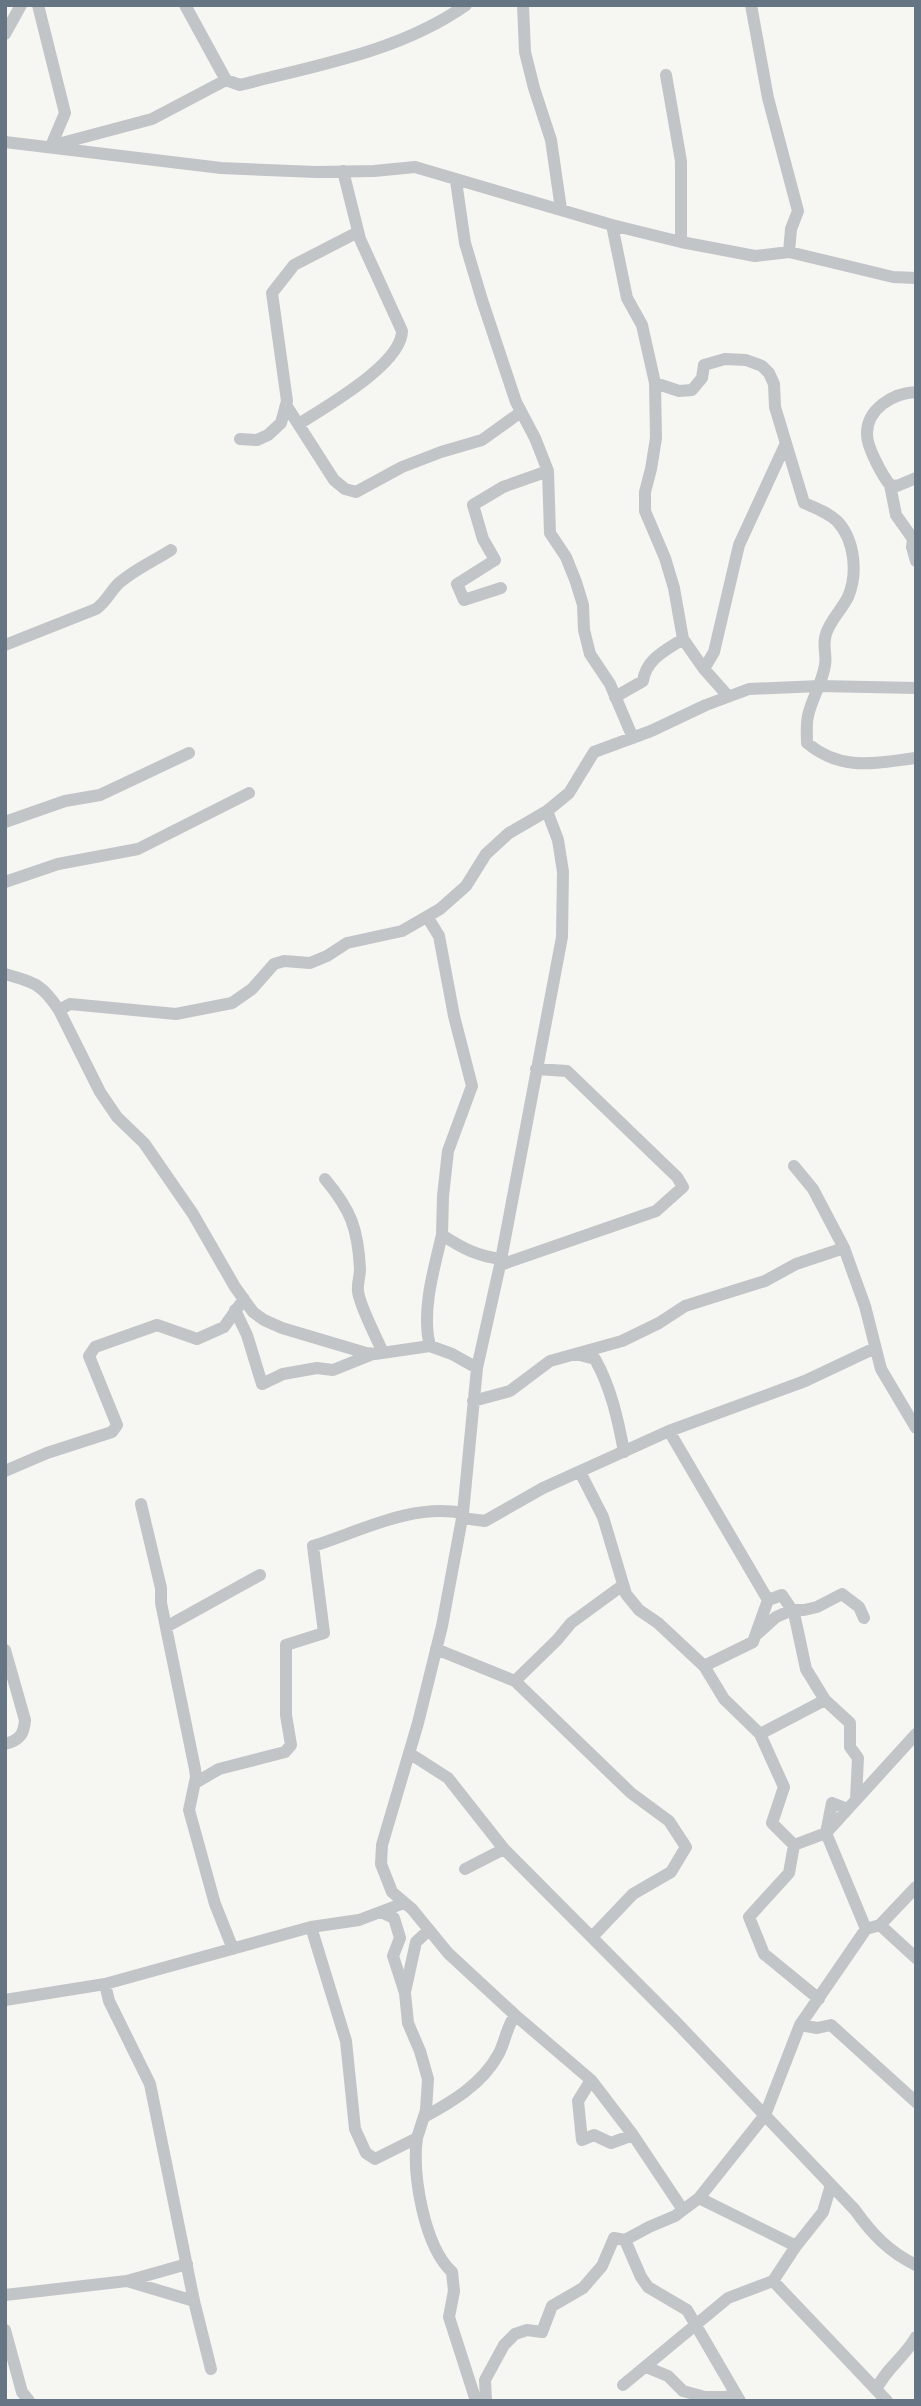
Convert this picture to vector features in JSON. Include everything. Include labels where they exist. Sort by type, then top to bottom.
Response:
[{"type":"street","points":[[5,34],[21,5]]},
{"type":"street","points":[[38,5],[65,113],[51,146]]},
{"type":"street","points":[[185,5],[226,80],[240,85],[338,62],[391,44],[466,5]]},
{"type":"street","points":[[523,5],[525,52],[551,140],[561,209]]},
{"type":"street","points":[[752,6],[768,99],[798,211],[791,229],[789,252]]},
{"type":"street","points":[[666,75],[681,161],[681,242]]},
{"type":"street","points":[[51,146],[152,119],[226,80]]},
{"type":"street","points":[[5,142],[221,168],[316,172],[415,167],[612,225],[681,242],[755,256],[789,252],[893,278],[916,278]]},
{"type":"street","points":[[299,424],[366,380],[397,349],[402,340],[402,331],[358,232],[343,171]]},
{"type":"street","points":[[456,181],[466,243],[503,364],[548,471],[551,533],[566,557],[576,582],[583,605],[584,630],[590,654],[615,697],[633,738]]},
{"type":"street","points":[[612,225],[626,298],[642,325],[655,383],[656,438],[645,492],[645,511],[666,558],[683,639],[704,669],[728,696]]},
{"type":"street","points":[[240,439],[257,440],[268,435],[281,423],[286,405],[272,293],[294,265],[358,232]]},
{"type":"street","points":[[655,383],[679,391],[692,390],[702,379],[704,365],[725,359],[746,360],[762,366],[769,373],[774,384],[775,407],[804,503],[823,510],[838,523],[852,553],[850,593],[842,609],[829,624],[824,640],[825,664],[808,716],[807,743],[821,755],[863,765],[916,758]]},
{"type":"street","points":[[916,393],[898,394],[885,402],[868,424],[867,437],[890,485],[896,515],[914,537],[912,547],[916,561]]},
{"type":"street","points":[[286,405],[334,480],[345,489],[356,492],[402,467],[482,440],[521,412]]},
{"type":"street","points":[[704,669],[714,652],[739,545],[786,443]]},
{"type":"street","points":[[501,587],[464,600],[457,584],[495,560],[483,538],[473,505],[503,487],[548,471]]},
{"type":"street","points":[[890,485],[897,486],[916,478]]},
{"type":"street","points":[[5,645],[96,609],[127,577],[171,550]]},
{"type":"street","points":[[615,697],[643,681],[649,662],[683,639]]},
{"type":"street","points":[[59,1010],[70,1004],[176,1014],[232,1003],[252,989],[274,964],[284,961],[310,963],[347,943],[402,930],[428,918],[466,886],[486,854],[509,833],[547,811],[569,793],[594,752],[633,738],[728,696],[749,689],[820,686],[916,688]]},
{"type":"street","points":[[5,822],[65,800],[100,795],[189,753]]},
{"type":"street","points":[[5,882],[58,864],[138,849],[249,793]]},
{"type":"street","points":[[547,811],[558,840],[563,872],[562,937],[477,1368],[462,1515],[436,1650],[382,1845],[382,1864],[392,1892],[448,1953],[591,2080],[633,2135],[683,2210]]},
{"type":"street","points":[[428,918],[439,936],[454,1016],[472,1086],[448,1151],[442,1235],[432,1274],[427,1334],[429,1346]]},
{"type":"street","points":[[5,974],[36,982],[47,992],[59,1010],[100,1093],[117,1117],[144,1143],[186,1204],[253,1312],[272,1324],[379,1353]]},
{"type":"street","points":[[442,1235],[464,1250],[500,1262],[656,1211],[683,1187],[677,1177],[567,1071],[536,1069]]},
{"type":"street","points":[[794,1166],[826,1210],[844,1248],[865,1306],[881,1369],[916,1428]]},
{"type":"street","points":[[325,1179],[343,1200],[352,1219],[360,1274],[358,1293],[379,1353]]},
{"type":"street","points":[[473,1401],[510,1391],[550,1361],[622,1341],[659,1323],[685,1306],[765,1281],[796,1264],[844,1248]]},
{"type":"street","points":[[5,1471],[47,1453],[112,1432],[117,1425],[89,1356],[95,1348],[157,1325],[197,1339],[224,1327],[244,1299]]},
{"type":"street","points":[[235,1310],[246,1332],[262,1384],[283,1374],[317,1368],[333,1370],[379,1353],[429,1346],[452,1354],[477,1368]]},
{"type":"street","points":[[224,1327],[246,1332]]},
{"type":"street","points":[[195,1783],[219,1769],[285,1752],[291,1745],[286,1715],[286,1645],[324,1633],[313,1546],[413,1513],[445,1509],[485,1521],[543,1488],[669,1431],[806,1381],[875,1349]]},
{"type":"street","points":[[575,1354],[595,1359],[603,1373],[617,1414],[624,1452]]},
{"type":"street","points":[[669,1431],[768,1600]]},
{"type":"street","points":[[580,1472],[603,1517],[626,1594],[639,1610],[658,1623],[704,1666],[724,1699],[760,1734],[784,1787],[772,1823],[794,1845]]},
{"type":"street","points":[[141,1504],[161,1588],[161,1602],[195,1769],[189,1810],[215,1904],[233,1949]]},
{"type":"street","points":[[166,1627],[260,1575]]},
{"type":"street","points":[[515,1681],[571,1623],[623,1585]]},
{"type":"street","points":[[755,1636],[776,1617],[792,1610],[817,1607],[842,1594],[859,1608],[864,1619]]},
{"type":"street","points":[[768,1600],[782,1595],[792,1610],[806,1669],[825,1700],[850,1723],[850,1746],[858,1758],[852,1804]]},
{"type":"street","points":[[704,1666],[753,1642],[768,1600]]},
{"type":"street","points":[[5,1650],[25,1720],[21,1738],[5,1744]]},
{"type":"street","points":[[436,1650],[515,1681],[631,1793],[669,1821],[686,1847],[671,1872],[633,1894],[592,1937]]},
{"type":"street","points":[[760,1734],[825,1700]]},
{"type":"street","points":[[794,1845],[826,1833],[916,1734]]},
{"type":"street","points":[[409,1753],[447,1778],[504,1849],[765,2115],[855,2210],[873,2235],[897,2256],[916,2265]]},
{"type":"street","points":[[826,1833],[866,1929]]},
{"type":"street","points":[[794,1845],[789,1873],[749,1917],[764,1954],[819,1998]]},
{"type":"street","points":[[465,1869],[504,1849]]},
{"type":"street","points":[[486,2401],[485,2380],[504,2345],[515,2334],[527,2330],[542,2332],[552,2306],[583,2288],[602,2266],[614,2238],[625,2241],[676,2216],[699,2198],[765,2115],[800,2025],[866,1929],[880,1925],[916,1887]]},
{"type":"street","points":[[5,2000],[104,1984],[311,1927],[359,1920],[404,1903]]},
{"type":"street","points":[[380,1912],[394,1919],[398,1930],[400,1938],[393,1956],[405,1993],[408,2022],[428,2079],[424,2117],[414,2156],[424,2215],[434,2246],[452,2272],[454,2291],[449,2317],[476,2401]]},
{"type":"street","points":[[880,1925],[916,1958]]},
{"type":"street","points":[[311,1927],[346,2041],[355,2129],[366,2153],[375,2159],[417,2138]]},
{"type":"street","points":[[405,1993],[416,1941],[429,1930]]},
{"type":"street","points":[[104,1984],[109,2001],[150,2084],[194,2301],[211,2369]]},
{"type":"street","points":[[424,2117],[454,2101],[487,2072],[499,2054],[509,2024],[515,2015]]},
{"type":"street","points":[[800,2025],[817,2028],[831,2025],[916,2102]]},
{"type":"street","points":[[591,2080],[578,2101],[582,2140],[594,2135],[611,2143],[633,2135]]},
{"type":"street","points":[[623,2385],[728,2298],[773,2281],[796,2246],[823,2213],[831,2185]]},
{"type":"street","points":[[699,2198],[796,2246]]},
{"type":"street","points":[[625,2241],[640,2277],[648,2287],[687,2310],[738,2398]]},
{"type":"street","points":[[5,2295],[127,2281],[187,2264]]},
{"type":"street","points":[[127,2281],[194,2301]]},
{"type":"street","points":[[773,2281],[887,2401]]},
{"type":"street","points":[[5,2330],[22,2392],[29,2401]]},
{"type":"street","points":[[876,2390],[883,2376],[905,2354],[916,2337]]},
{"type":"street","points":[[646,2367],[668,2376],[683,2392],[705,2397],[738,2398]]}]
